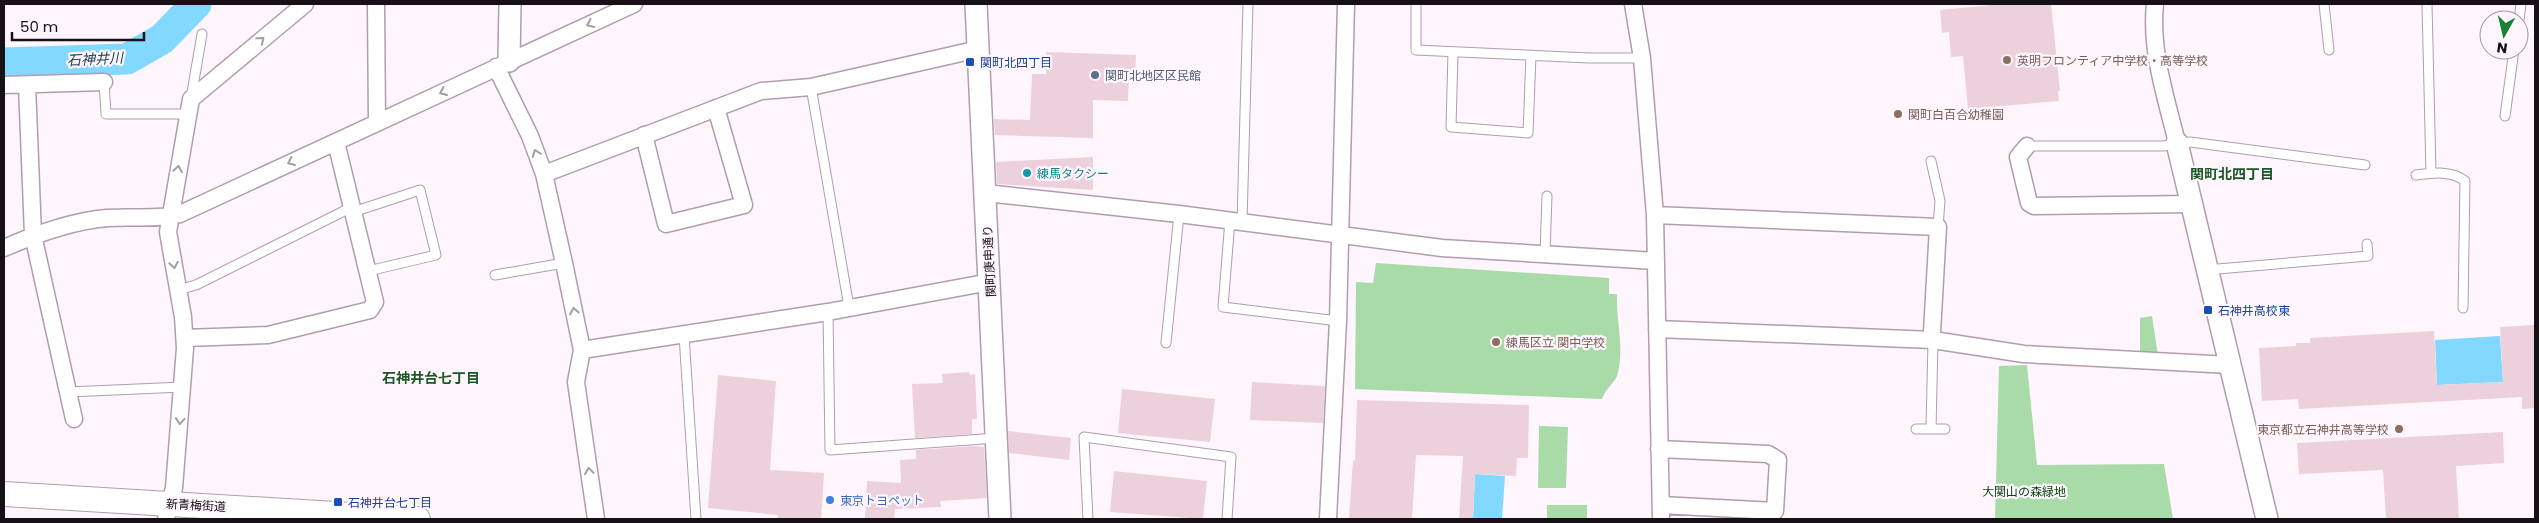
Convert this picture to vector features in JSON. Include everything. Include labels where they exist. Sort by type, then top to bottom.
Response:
[{"type":"main road","name":"新青梅街道","points":[[4,494],[168,512],[418,519]]},
{"type":"street","points":[[168,512],[174,488],[183,387],[185,338],[168,232],[189,106],[305,4]]},
{"type":"street","points":[[376,4],[377,123]]},
{"type":"street","points":[[510,4],[503,64],[544,174],[582,350],[576,382],[596,519]]},
{"type":"street","points":[[4,248],[33,235],[107,218],[169,217],[191,210],[634,4]]},
{"type":"street","name":"関町庚申通り","points":[[976,4],[1000,519]]},
{"type":"street","points":[[1328,519],[1338,321],[1346,4]]},
{"type":"street","points":[[1633,4],[1642,58],[1655,215],[1659,449],[1661,512],[1775,511],[1778,460],[1768,454],[1659,449]]},
{"type":"street","points":[[2155,4],[2153,32],[2156,52],[2206,270],[2267,519]]},
{"type":"street","points":[[544,174],[760,91],[811,87],[979,49]]},
{"type":"street","points":[[4,85],[104,82]]},
{"type":"street","points":[[27,84],[33,235],[74,419]]},
{"type":"street","points":[[644,135],[666,224],[744,206],[716,108]]},
{"type":"street","points":[[185,338],[268,335],[370,310],[375,302],[336,142]]},
{"type":"street","points":[[2027,146],[2018,157],[2030,203],[2034,206],[2192,204]]},
{"type":"street","points":[[986,193],[1180,214],[1442,248],[1656,261]]},
{"type":"street","points":[[1655,215],[1938,227],[1933,340]]},
{"type":"street","points":[[582,350],[828,312],[990,282]]},
{"type":"street","points":[[1657,329],[1933,340],[2024,354],[2230,365]]},
{"type":"lane","points":[[1248,4],[1236,221],[1223,307],[1338,321]]},
{"type":"lane","points":[[1416,4],[1416,50],[1642,58]]},
{"type":"lane","points":[[2324,4],[2329,50]]},
{"type":"lane","points":[[2428,4],[2432,173]]},
{"type":"lane","points":[[104,82],[106,114],[189,106],[202,34]]},
{"type":"lane","points":[[1453,52],[1451,127],[1528,133],[1531,55]]},
{"type":"lane","points":[[2505,116],[2513,60]]},
{"type":"lane","points":[[811,87],[849,307]]},
{"type":"lane","points":[[2027,146],[2163,146],[2190,142],[2365,165]]},
{"type":"lane","points":[[1931,161],[1940,201],[1938,227]]},
{"type":"lane","points":[[2416,176],[2432,173],[2458,175],[2465,181],[2462,308]]},
{"type":"lane","points":[[178,290],[196,285],[353,209],[420,190],[436,255],[368,271]]},
{"type":"lane","points":[[1545,254],[1547,196]]},
{"type":"lane","points":[[1166,343],[1180,214]]},
{"type":"lane","points":[[2206,270],[2368,256],[2367,244]]},
{"type":"lane","points":[[495,275],[564,263]]},
{"type":"lane","points":[[828,312],[830,450],[997,438]]},
{"type":"lane","points":[[684,335],[696,519]]},
{"type":"lane","points":[[1931,429],[1933,340]]},
{"type":"lane","points":[[68,392],[183,387]]},
{"type":"lane","points":[[1916,429],[1945,429]]},
{"type":"lane","points":[[1088,519],[1084,438],[1231,457],[1228,519]]},
{"type":"green space","points":[[1376,263],[1609,278],[1609,294],[1617,294],[1620,356],[1617,376],[1602,399],[1355,389],[1356,282],[1373,283]]},
{"type":"green space","points":[[2152,316],[2158,356],[2140,355],[2140,318]]},
{"type":"green space","name":"大関山の森緑地","points":[[2027,365],[2037,465],[2164,464],[2173,519],[1995,519],[1999,366]]},
{"type":"green space","points":[[1539,426],[1568,427],[1566,488],[1538,488]]},
{"type":"green space","points":[[1547,505],[1587,505],[1587,519],[1547,519]]},
{"type":"water","points":[[2500,336],[2503,382],[2437,385],[2435,340]]},
{"type":"water","points":[[1475,474],[1505,476],[1502,519],[1473,519]]},
{"type":"building","name":"英明フロンティア中学校・高等学校","points":[[2003,4],[2051,4],[2060,91],[2058,91],[2059,101],[1968,109],[1963,56],[1951,57],[1949,32],[1942,33],[1940,10]]},
{"type":"building","points":[[1046,52],[1136,55],[1135,77],[1129,77],[1128,101],[1093,100],[1093,138],[995,135],[994,119],[1030,120],[1032,74],[1046,74]]},
{"type":"building","points":[[1093,157],[1093,190],[997,184],[996,162]]},
{"type":"building","points":[[2535,325],[2535,408],[2522,409],[2522,397],[2299,409],[2298,399],[2262,401],[2259,348],[2296,346],[2296,343],[2310,343],[2310,338],[2434,331],[2437,385],[2503,382],[2500,327]]},
{"type":"building","points":[[969,372],[970,375],[975,374],[977,419],[972,419],[972,434],[915,438],[912,384],[943,383],[942,374]]},
{"type":"building","points":[[718,375],[776,381],[770,470],[824,473],[821,519],[778,519],[778,515],[708,508]]},
{"type":"building","points":[[1252,382],[1325,386],[1323,423],[1250,420]]},
{"type":"building","points":[[1122,389],[1215,399],[1210,442],[1118,433]]},
{"type":"building","points":[[1357,400],[1529,405],[1528,458],[1517,458],[1516,476],[1475,474],[1473,519],[1459,519],[1463,456],[1416,455],[1412,519],[1349,519],[1353,460],[1355,461]]},
{"type":"building","points":[[1008,431],[1071,438],[1069,460],[1009,453]]},
{"type":"building","points":[[2503,432],[2504,463],[2456,466],[2459,519],[2386,519],[2383,470],[2299,474],[2297,443]]},
{"type":"building","points":[[984,447],[987,498],[940,501],[941,507],[895,509],[894,519],[865,519],[867,481],[901,483],[900,460],[916,459],[916,450]]},
{"type":"building","points":[[1114,471],[1207,481],[1203,519],[1110,512]]},
{"type":"waterway","name":"石神井川","points":[[4,63],[127,59],[162,39],[196,4]]},
{"type":"place","name":"英明フロンティア中学校・高等学校","points":[[2007,60]]},
{"type":"place","name":"関町北四丁目","points":[[970,62]]},
{"type":"place","name":"関町北地区区民館","points":[[1095,75]]},
{"type":"place","name":"関町白百合幼稚園","points":[[1898,114]]},
{"type":"place","name":"練馬タクシー","points":[[1027,173]]},
{"type":"place","name":"石神井高校東","points":[[2208,310]]},
{"type":"place","name":"練馬区立 関中学校","points":[[1496,342]]},
{"type":"place","name":"東京都立石神井高等学校","points":[[2399,429]]},
{"type":"place","name":"東京トヨペット","points":[[830,500]]},
{"type":"place","name":"石神井台七丁目","points":[[338,502]]},
{"type":"district","name":"関町北四丁目","points":[[2232,174]]},
{"type":"district","name":"石神井台七丁目","points":[[431,378]]}]
